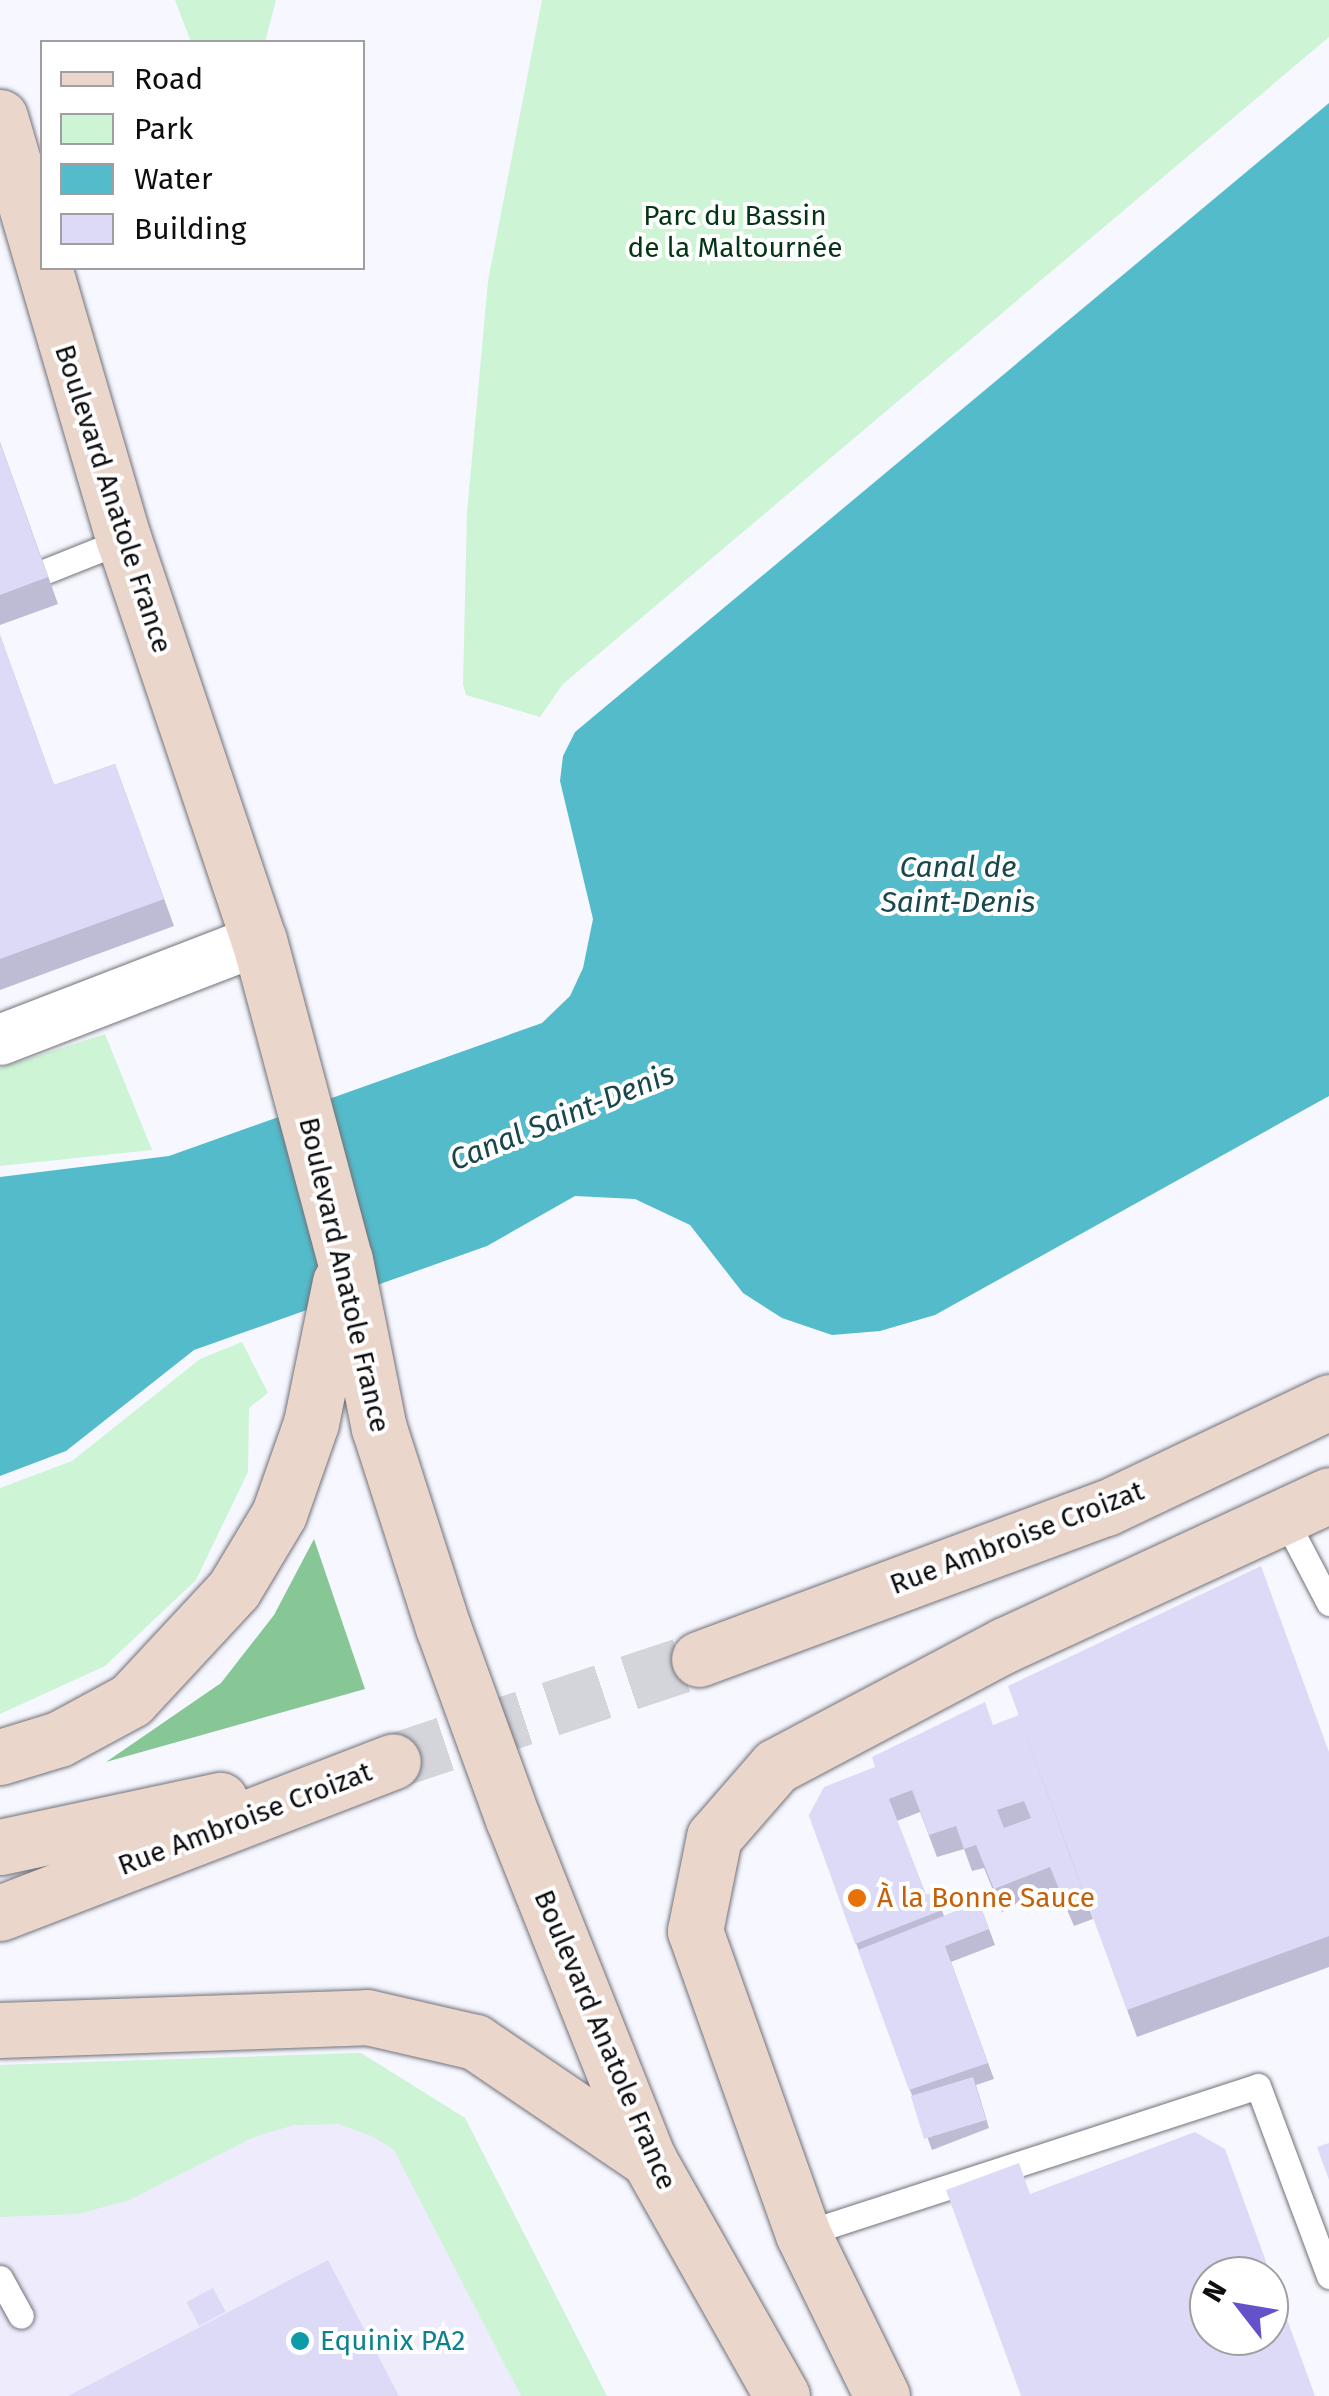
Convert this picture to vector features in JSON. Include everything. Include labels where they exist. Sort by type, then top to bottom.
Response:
[{"type":"main road","name":"Boulevard Anatole France","points":[[0,116],[9,178],[124,540],[259,940],[345,1260],[379,1428],[443,1626],[514,1819],[650,2160],[782,2396]]},
{"type":"main road","points":[[0,1757],[58,1739],[131,1700],[177,1655],[234,1589],[279,1514],[311,1423],[345,1260]]},
{"type":"main road","name":"Rue Ambroise Croizat","points":[[700,1660],[1106,1508],[1329,1402]]},
{"type":"main road","points":[[882,2396],[804,2234],[695,1931],[714,1838],[776,1766],[1005,1645],[1307,1507]]},
{"type":"main road","name":"Rue Ambroise Croizat","points":[[0,1846],[393,1761],[3,1916]]},
{"type":"main road","points":[[0,2030],[367,2018],[476,2042],[650,2160]]},
{"type":"street","points":[[0,1040],[259,940]]},
{"type":"lane","points":[[46,571],[124,540]]},
{"type":"lane","points":[[1307,1507],[1329,1603]]},
{"type":"lane","points":[[804,2234],[1258,2086],[1329,2276]]},
{"type":"lane","points":[[0,2278],[22,2316]]},
{"type":"shaded area","points":[[361,2053],[465,2118],[607,2396],[0,2396],[0,2065]]},
{"type":"green space","points":[[175,0],[276,0],[266,40],[190,40]]},
{"type":"green space","name":"Parc du Bassin de la Maltournée","points":[[542,0],[1329,0],[1329,37],[563,684],[540,717],[466,695],[463,684],[467,513],[488,281]]},
{"type":"green space","points":[[105,1034],[152,1150],[0,1166],[0,1068]]},
{"type":"green space","points":[[242,1342],[268,1393],[249,1408],[248,1472],[196,1580],[105,1666],[0,1714],[0,1488],[72,1461],[200,1359]]},
{"type":"green space","points":[[314,1539],[365,1689],[106,1762],[221,1683],[274,1615]]},
{"type":"green space","points":[[361,2053],[465,2118],[607,2396],[521,2396],[394,2150],[374,2137],[339,2124],[294,2125],[254,2137],[129,2200],[78,2214],[0,2217],[0,2065]]},
{"type":"water","name":"Canal de Saint-Denis","points":[[1329,103],[1329,1096],[935,1315],[880,1331],[832,1335],[782,1318],[743,1293],[690,1225],[635,1199],[575,1196],[487,1246],[194,1350],[66,1451],[0,1476],[0,1177],[169,1156],[542,1023],[570,996],[583,968],[593,919],[560,781],[563,756],[575,732]]},
{"type":"building","points":[[0,443],[48,577],[0,595]]},
{"type":"building","points":[[0,635],[54,785],[115,764],[164,899],[0,959]]},
{"type":"building","points":[[1261,1566],[1329,1752],[1329,1936],[1127,2010],[1008,1686]]},
{"type":"building","points":[[985,1702],[993,1725],[1019,1715],[1085,1897],[1065,1904],[1050,1867],[994,1889],[976,1845],[964,1849],[956,1826],[929,1835],[912,1790],[889,1799],[926,1895],[935,1892],[942,1910],[855,1944],[809,1815],[824,1787],[875,1767],[872,1757]],"holes":[[[1024,1801],[1031,1818],[1004,1828],[997,1810]]]},
{"type":"building","points":[[979,1902],[989,1929],[945,1946],[988,2063],[909,2090],[858,1950]]},
{"type":"building","points":[[973,2077],[986,2120],[924,2139],[911,2096]]},
{"type":"building","points":[[1195,2132],[1225,2149],[1264,2256],[1189,2256],[1189,2356],[1289,2356],[1289,2325],[1315,2396],[1021,2396],[946,2190],[1019,2163],[1030,2194]]},
{"type":"building","points":[[1329,2143],[1329,2180],[1317,2147]]},
{"type":"building","name":"Equinix PA2","points":[[328,2260],[399,2396],[68,2396]]},
{"type":"building","points":[[213,2288],[226,2312],[199,2326],[187,2302]]},
{"type":"tunnel","points":[[393,1761],[699,1659]]},
{"type":"place","name":"À la Bonne Sauce","points":[[857,1898]]},
{"type":"place","name":"Equinix PA2","points":[[300,2341]]},
{"type":"water label","name":"Canal Saint-Denis","points":[[562,1117]]}]
